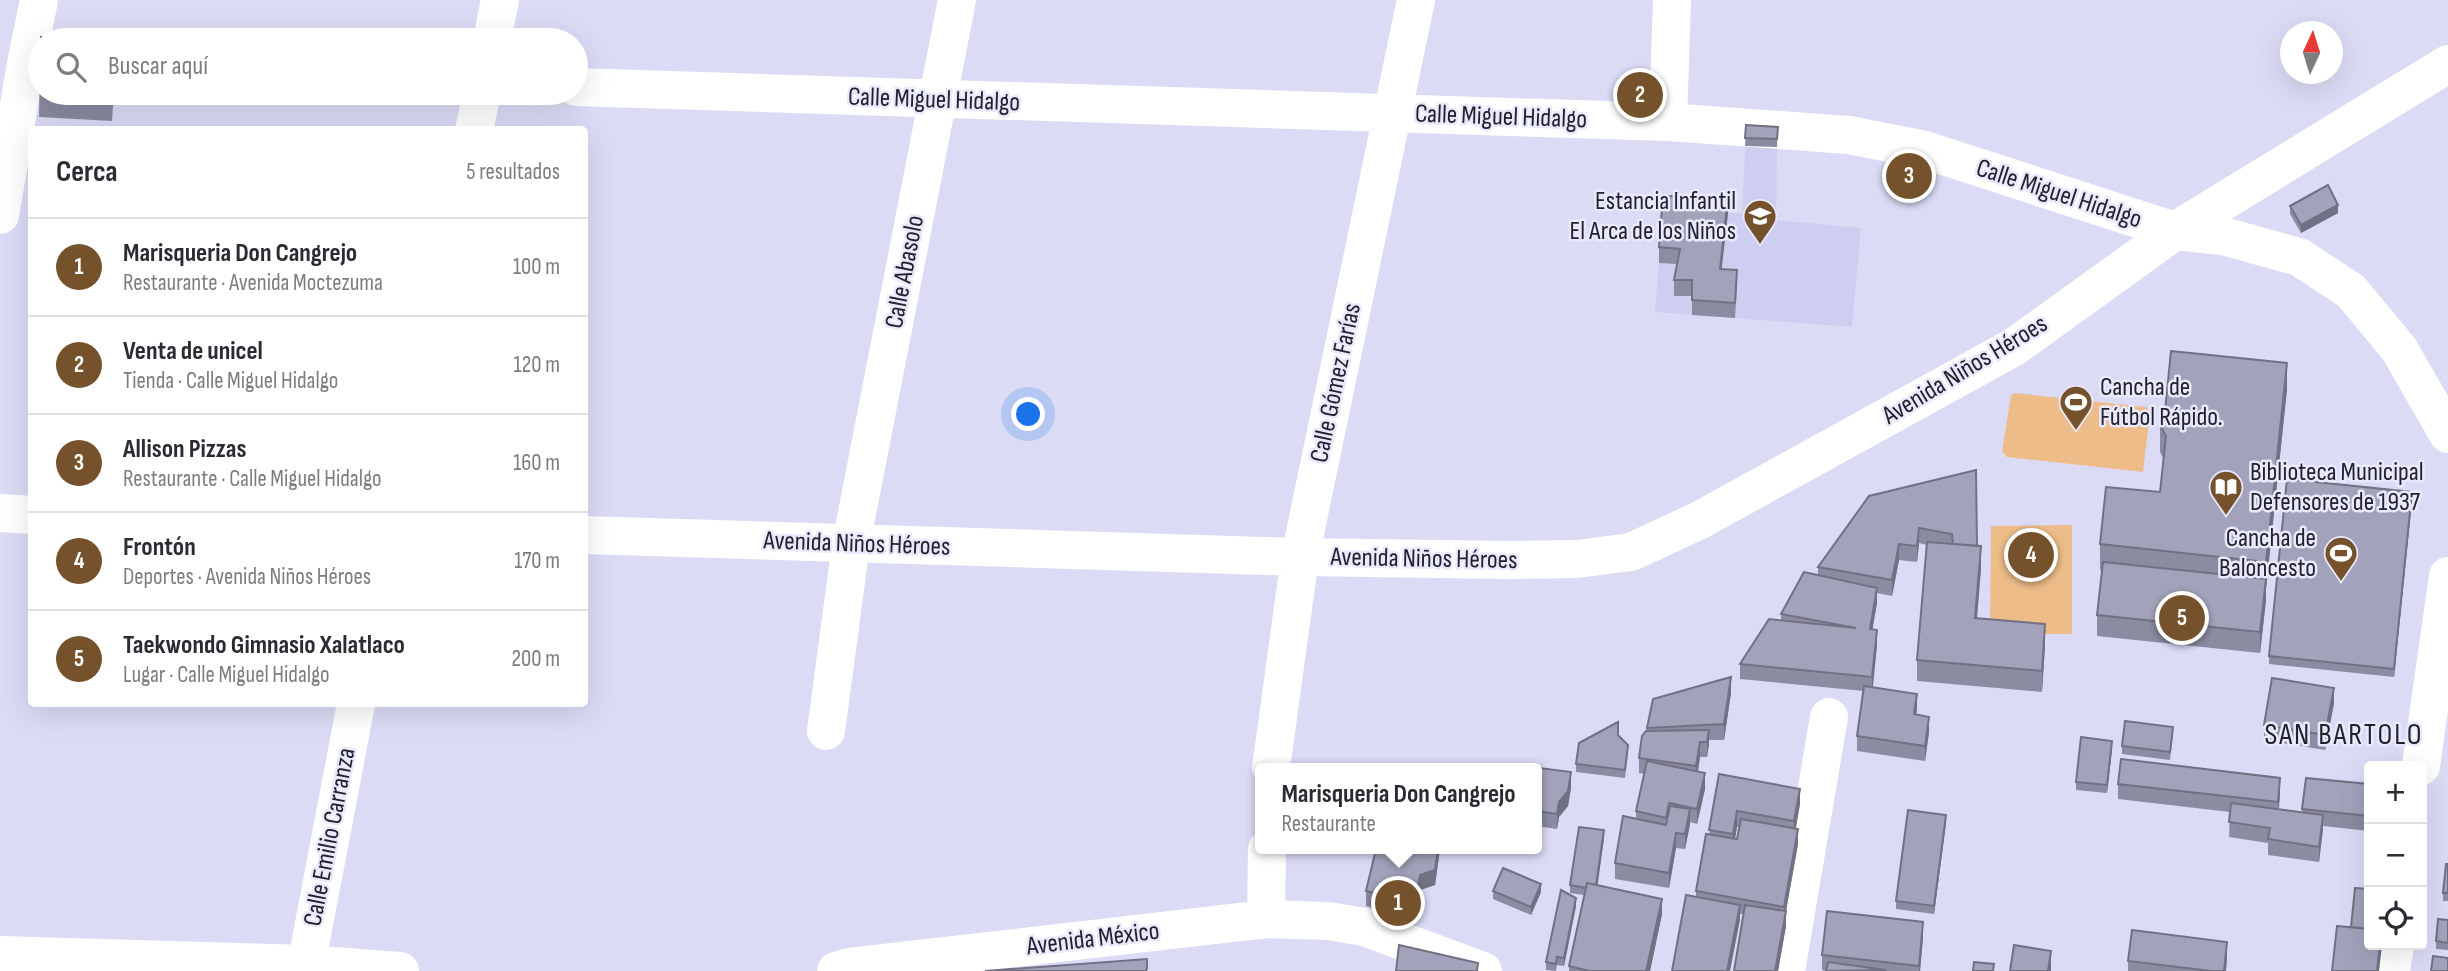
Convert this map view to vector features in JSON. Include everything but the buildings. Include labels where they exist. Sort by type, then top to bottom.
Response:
[{"type":"street","points":[[32,28],[39,0]]},
{"type":"street","points":[[494,28],[500,0]]},
{"type":"street","name":"Calle Abasolo","points":[[826,731],[851,544],[957,0]]},
{"type":"street","name":"Calle Gómez Farías","points":[[1272,763],[1300,557],[1416,0]]},
{"type":"street","points":[[1668,122],[1672,0]]},
{"type":"street","points":[[0,215],[22,64],[28,41]]},
{"type":"street","name":"Avenida Niños Héroes","points":[[588,536],[1300,557],[1536,560],[1577,559],[1632,552],[1700,520],[2014,347],[2175,231],[2448,64]]},
{"type":"street","name":"Calle Miguel Hidalgo","points":[[588,87],[1668,122],[1849,135],[1925,149],[2175,231],[2223,236],[2299,257],[2351,291],[2399,349],[2448,434]]},
{"type":"street","points":[[475,126],[479,105]]},
{"type":"street","points":[[0,513],[28,514]]},
{"type":"street","points":[[2422,761],[2448,576]]},
{"type":"street","name":"Calle Emilio Carranza","points":[[306,967],[355,707]]},
{"type":"street","points":[[1786,971],[1829,717]]},
{"type":"street","points":[[1266,919],[1267,854]]},
{"type":"street","name":"Avenida México","points":[[836,971],[849,967],[1266,919],[1328,921],[1364,927],[1483,971]]},
{"type":"street","points":[[2391,971],[2394,950]]},
{"type":"street","points":[[0,956],[400,971]]},
{"type":"shaded area","name":"Estancia Infantil El Arca de los Niños","points":[[1746,133],[1777,147],[1776,220],[1861,228],[1852,327],[1655,312],[1663,211],[1742,213]]},
{"type":"shaded area","name":"Cancha de Fútbol Rápido.","points":[[2014,393],[2146,407],[2150,413],[2143,472],[2007,457],[2002,451],[2011,396]]},
{"type":"shaded area","points":[[2072,525],[2072,634],[1990,634],[1991,526]]},
{"type":"place","name":"Venta de unicel","points":[[1640,95]]},
{"type":"place","name":"Allison Pizzas","points":[[1909,176]]},
{"type":"place","name":"Estancia Infantil El Arca de los Niños","points":[[1760,246]]},
{"type":"place","name":"Cancha de Fútbol Rápido.","points":[[2076,432]]},
{"type":"place","name":"Biblioteca Municipal Defensores de 1937","points":[[2226,517]]},
{"type":"place","name":"Frontón","points":[[2031,555]]},
{"type":"place","name":"Cancha de Baloncesto","points":[[2341,583]]},
{"type":"place","name":"Taekwondo Gimnasio Xalatlaco","points":[[2182,618]]},
{"type":"place","name":"Marisqueria Don Cangrejo","points":[[1398,903]]},
{"type":"district","name":"SAN BARTOLO","points":[[2344,735]]}]
